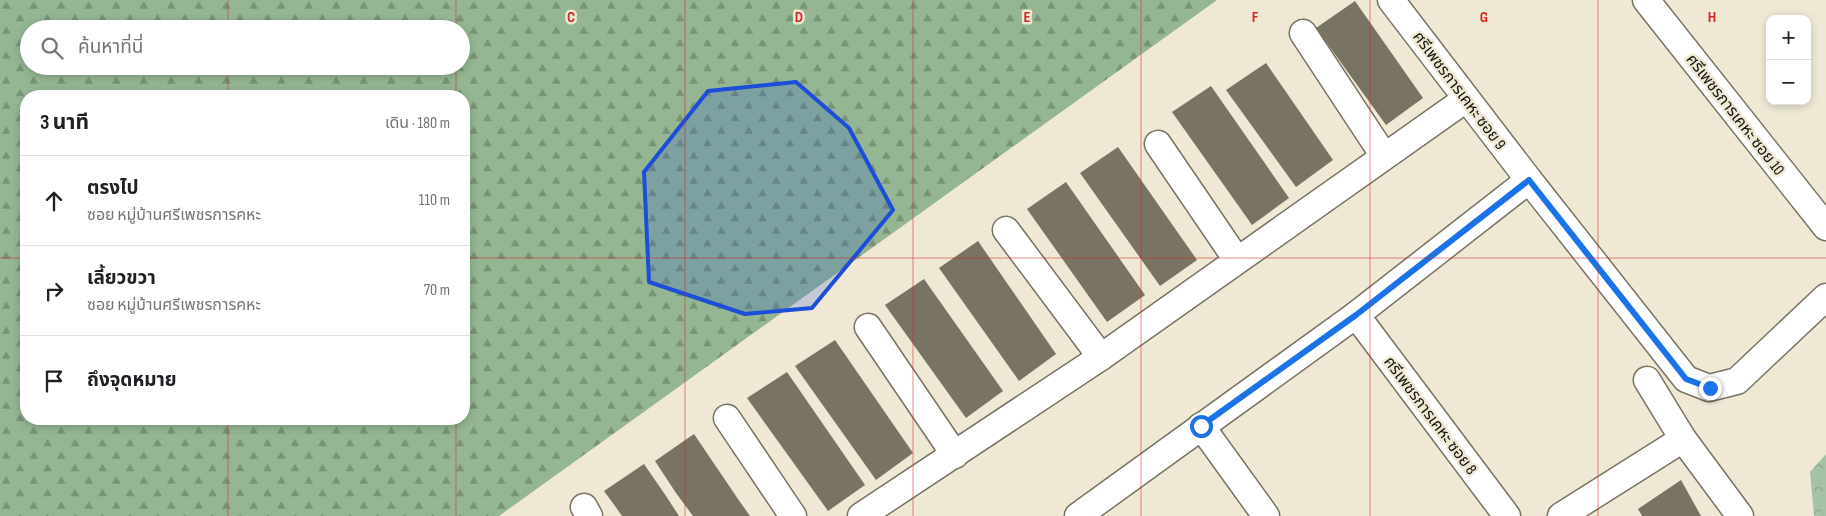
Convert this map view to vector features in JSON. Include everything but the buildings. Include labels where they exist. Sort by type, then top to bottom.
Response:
[{"type":"street","name":"ศรีเพชรการเคหะ ซอย 9","points":[[1391,0],[1529,180],[1686,379],[1710,388],[1737,381],[1826,297]]},
{"type":"street","name":"ศรีเพชรการเคหะ ซอย 10","points":[[1646,0],[1826,228]]},
{"type":"street","points":[[1303,33],[1384,156]]},
{"type":"street","points":[[861,516],[1101,357],[1466,99]]},
{"type":"street","points":[[1158,144],[1238,260]]},
{"type":"street","points":[[1078,516],[1356,315],[1529,180]]},
{"type":"street","points":[[1006,230],[1101,357]]},
{"type":"street","name":"ศรีเพชรการเคหะ ซอย 8","points":[[1356,315],[1507,516]]},
{"type":"street","points":[[868,328],[954,455]]},
{"type":"street","points":[[1646,380],[1683,439],[1740,516]]},
{"type":"street","points":[[727,418],[793,516]]},
{"type":"street","points":[[1201,426],[1266,516]]},
{"type":"street","points":[[1561,516],[1683,439]]},
{"type":"highlighted area","points":[[796,82],[849,128],[893,210],[812,308],[745,314],[649,282],[644,172],[708,91]]},
{"type":"green space","points":[[0,0],[1217,0],[499,516],[0,516]]},
{"type":"green space","points":[[1826,454],[1826,516],[1814,516],[1810,472]]},
{"type":"route","points":[[1201,426],[1356,315],[1529,180],[1686,379],[1710,388]]}]
